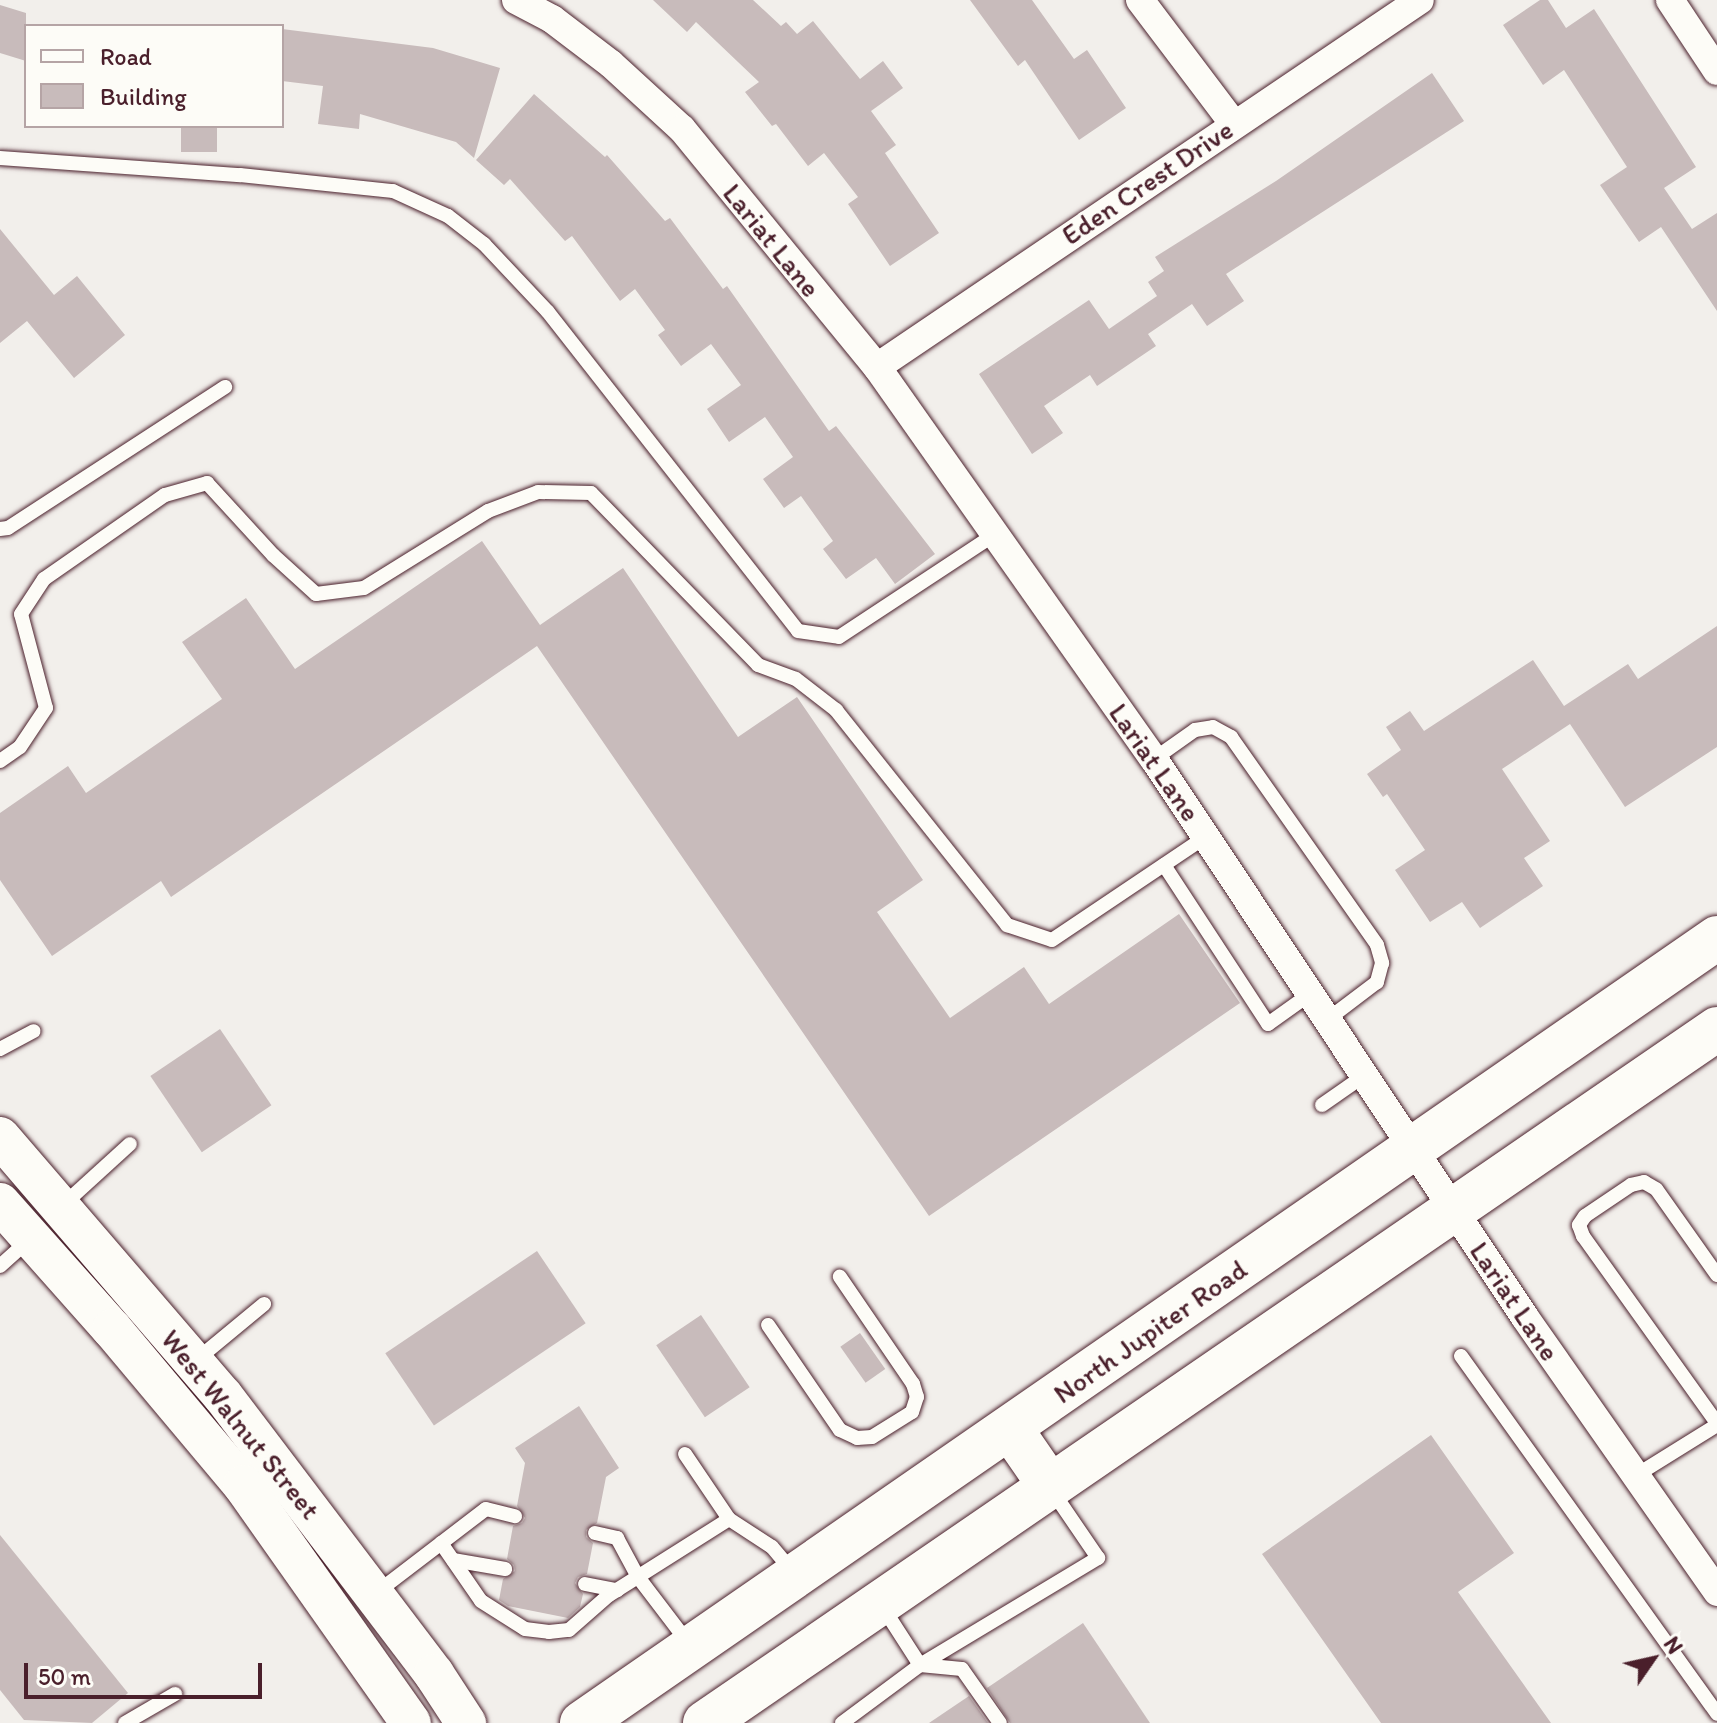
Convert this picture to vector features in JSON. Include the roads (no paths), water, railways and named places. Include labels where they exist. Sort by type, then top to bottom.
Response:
[{"type":"main road","name":"North Jupiter Road","points":[[582,1723],[1717,938]]},
{"type":"main road","points":[[725,1717],[880,1603],[1717,1029]]},
{"type":"main road","name":"West Walnut Street","points":[[0,1137],[189,1356],[374,1594],[466,1723]]},
{"type":"main road","points":[[0,1160],[37,1196],[60,1207]]},
{"type":"main road","name":"West Walnut Street","points":[[0,1203],[243,1485],[411,1723]]},
{"type":"main road","points":[[31,1238],[48,1229],[68,1236],[89,1254],[132,1305],[189,1356]]},
{"type":"main road","points":[[1010,1428],[1050,1486]]},
{"type":"street","name":"Lariat Lane","points":[[516,0],[552,19],[611,64],[682,129],[877,367],[1207,836],[1413,1149],[1717,1592]]},
{"type":"street","points":[[1140,0],[1233,123]]},
{"type":"street","name":"Eden Crest Drive","points":[[877,367],[1233,123],[1420,0]]},
{"type":"street","points":[[1670,0],[1717,71]]},
{"type":"lane","points":[[0,158],[240,175],[393,191],[448,216],[484,244],[548,312],[798,631],[839,637],[995,534]]},
{"type":"lane","points":[[0,529],[8,528],[225,387]]},
{"type":"lane","points":[[0,761],[20,747],[46,708],[21,614],[44,579],[165,495],[207,483],[273,555],[316,594],[364,588],[488,511],[538,492],[591,493],[758,665],[796,679],[836,710],[1007,925],[1052,940],[1207,836]]},
{"type":"lane","points":[[1154,759],[1195,730],[1213,727],[1231,737],[1377,945],[1382,963],[1377,982],[1328,1019]]},
{"type":"lane","points":[[1164,865],[1268,1024],[1310,994]]},
{"type":"lane","points":[[0,1049],[34,1031]]},
{"type":"lane","points":[[1322,1105],[1365,1075]]},
{"type":"lane","points":[[60,1207],[130,1144]]},
{"type":"lane","points":[[1635,1476],[1717,1424],[1583,1236],[1579,1225],[1585,1216],[1631,1185],[1644,1182],[1656,1189],[1717,1275]]},
{"type":"lane","points":[[0,1266],[31,1238]]},
{"type":"lane","points":[[768,1325],[840,1430],[857,1438],[872,1437],[912,1412],[917,1397],[913,1384],[840,1277]]},
{"type":"lane","points":[[189,1356],[264,1304]]},
{"type":"lane","points":[[1461,1356],[1717,1714]]},
{"type":"lane","points":[[685,1454],[729,1519],[772,1547],[796,1575]]},
{"type":"lane","points":[[842,1723],[920,1665],[1098,1558],[1050,1486]]},
{"type":"lane","points":[[374,1594],[486,1509],[515,1516]]},
{"type":"lane","points":[[441,1543],[481,1601],[525,1629],[569,1630],[617,1590],[729,1519]]},
{"type":"lane","points":[[595,1533],[617,1538],[638,1577],[692,1647]]},
{"type":"lane","points":[[453,1560],[505,1569]]},
{"type":"lane","points":[[585,1584],[617,1590]]},
{"type":"lane","points":[[880,1603],[920,1665]]},
{"type":"lane","points":[[920,1665],[962,1669],[1000,1723]]},
{"type":"lane","points":[[125,1723],[175,1694]]}]
